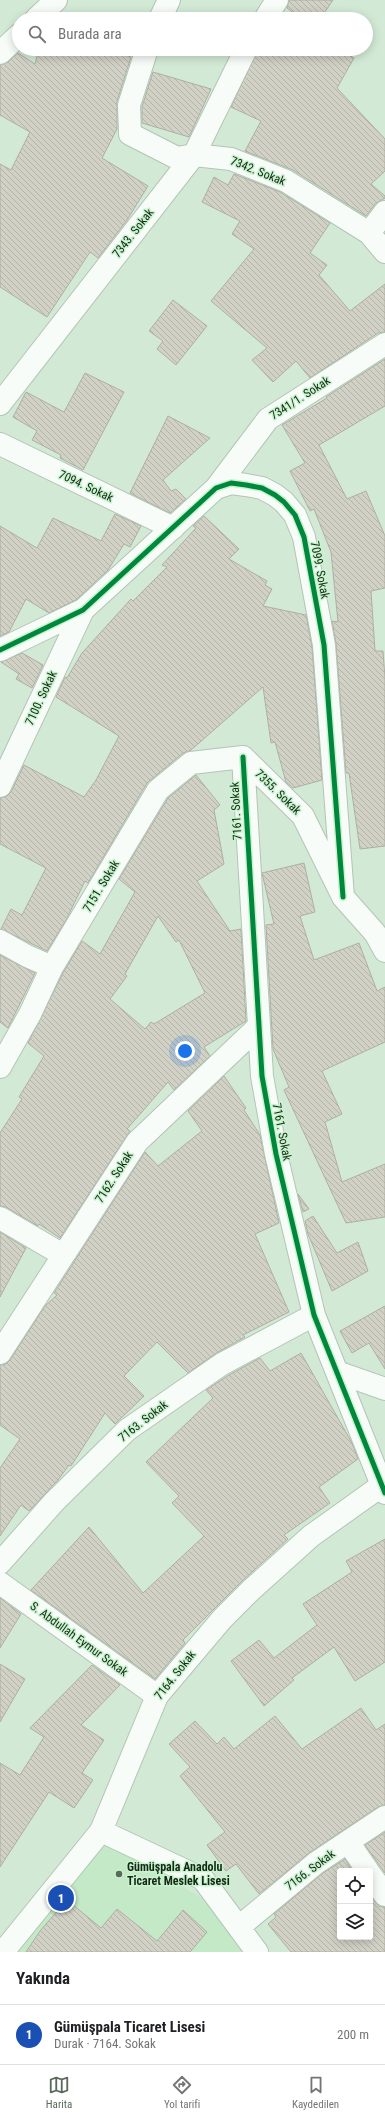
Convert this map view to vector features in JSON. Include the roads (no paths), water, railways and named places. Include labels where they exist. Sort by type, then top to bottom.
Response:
[{"type":"street","points":[[43,12],[56,0]]},
{"type":"street","points":[[163,12],[169,0]]},
{"type":"street","points":[[269,12],[277,0]]},
{"type":"street","points":[[0,53],[12,42]]},
{"type":"street","name":"7342. Sokak","points":[[145,56],[129,105],[130,134],[177,158],[194,155],[231,159],[286,181],[369,233],[385,252]]},
{"type":"street","name":"7343. Sokak","points":[[0,404],[194,155],[243,56]]},
{"type":"street","points":[[369,233],[385,212]]},
{"type":"street","name":"7341/1. Sokak","points":[[216,488],[268,419],[385,344]]},
{"type":"street","name":"7094. Sokak","points":[[0,444],[173,528]]},
{"type":"street","name":"7099. Sokak","points":[[0,650],[83,610],[216,488],[231,483],[262,488],[275,495],[284,502],[295,515],[304,537],[324,645],[343,897]]},
{"type":"street","name":"7100. Sokak","points":[[0,786],[83,610]]},
{"type":"street","name":"7355. Sokak","points":[[243,757],[303,816],[343,897],[382,937]]},
{"type":"street","name":"7151. Sokak","points":[[0,1067],[30,1014],[52,967],[158,790],[191,763],[243,757]]},
{"type":"street","name":"7161. Sokak","points":[[243,757],[262,1076],[276,1154],[314,1315],[383,1489]]},
{"type":"street","points":[[0,941],[27,956],[52,967]]},
{"type":"street","name":"7162. Sokak","points":[[0,1353],[137,1142],[259,1026]]},
{"type":"street","points":[[0,1218],[63,1255]]},
{"type":"street","name":"7163. Sokak","points":[[0,1563],[54,1502],[128,1430],[222,1364],[314,1315]]},
{"type":"street","points":[[337,1372],[385,1389]]},
{"type":"street","name":"7164. Sokak","points":[[3,1952],[101,1831],[157,1696],[217,1624],[251,1590],[311,1536],[383,1489]]},
{"type":"street","name":"S. Abdullah Eymur Sokak","points":[[0,1583],[157,1696]]},
{"type":"street","name":"7166. Sokak","points":[[239,1927],[316,1863],[385,1817]]},
{"type":"street","points":[[101,1831],[203,1878],[258,1952]]},
{"type":"street","points":[[348,1842],[366,1868]]},
{"type":"street","points":[[373,1878],[385,1895]]},
{"type":"place","name":"Gümüşpala Anadolu Ticaret Meslek Lisesi","points":[[119,1874]]},
{"type":"place","name":"Gümüşpala Ticaret Lisesi","points":[[61,1898]]}]
